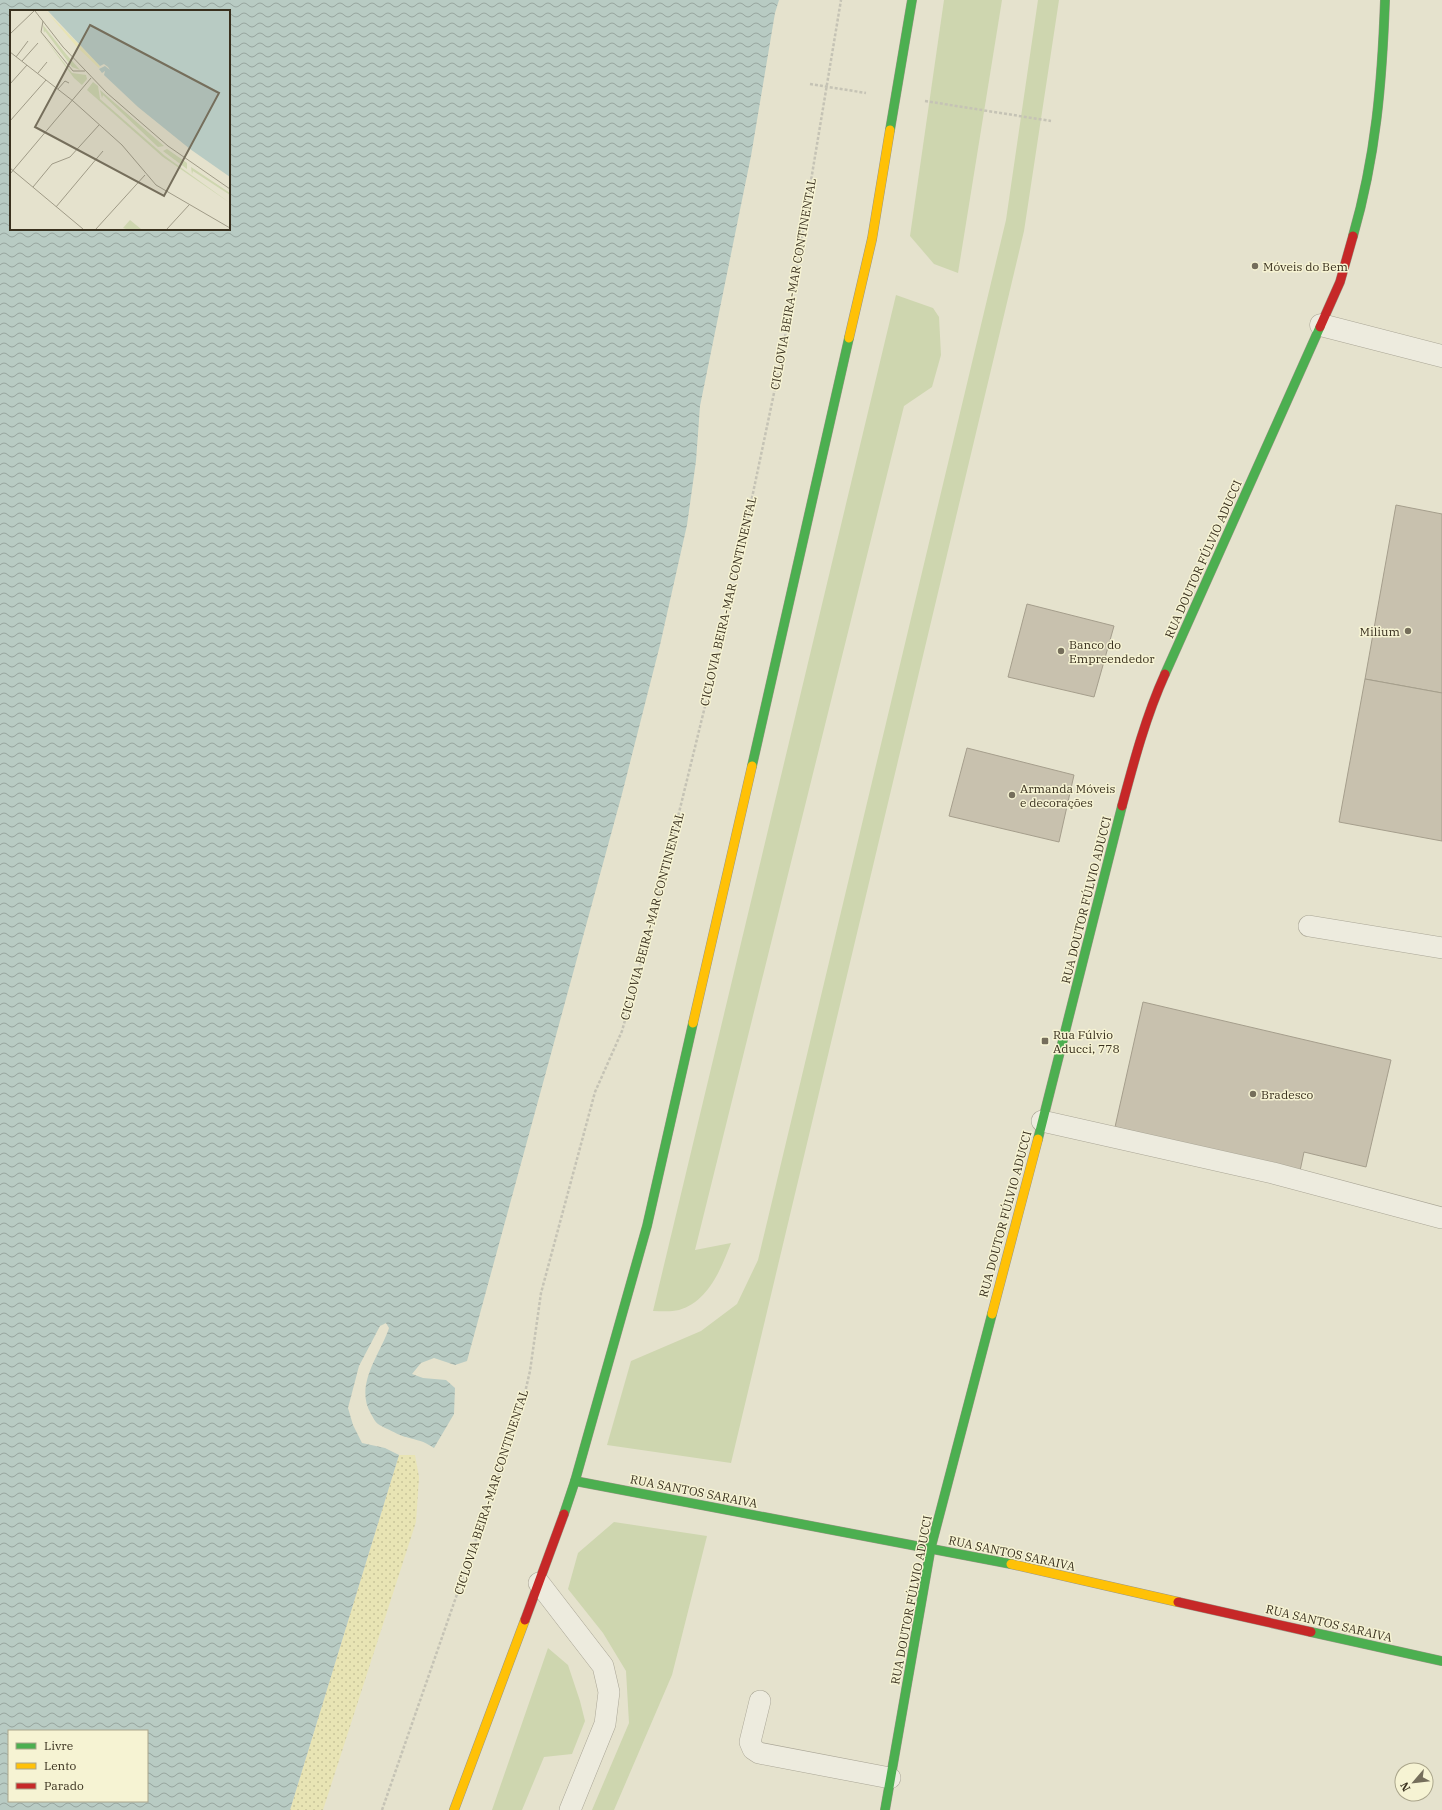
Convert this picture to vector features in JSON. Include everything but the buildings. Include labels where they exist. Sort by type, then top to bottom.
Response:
[{"type":"main road","points":[[454,1810],[539,1583],[575,1481],[647,1226],[872,239],[912,0]]},
{"type":"main road","name":"RUA DOUTOR FÚLVIO ADUCCI","points":[[885,1810],[931,1547],[1136,752],[1160,684],[1340,282],[1357,226],[1374,147],[1383,69],[1385,0]]},
{"type":"main road","name":"RUA SANTOS SARAIVA","points":[[575,1481],[931,1547],[1442,1661]]},
{"type":"street","points":[[1321,325],[1442,356]]},
{"type":"lane","points":[[1309,926],[1442,948]]},
{"type":"lane","points":[[1042,1121],[1273,1173],[1442,1218]]},
{"type":"lane","points":[[539,1583],[603,1666],[609,1692],[605,1724],[570,1810]]},
{"type":"lane","points":[[760,1701],[750,1742],[754,1749],[759,1753],[890,1778]]},
{"type":"path","name":"CICLOVIA BEIRA-MAR CONTINENTAL","points":[[382,1810],[521,1410],[530,1371],[541,1293],[595,1092],[622,1031],[654,915],[728,612],[780,363],[841,0]]},
{"type":"path","points":[[810,84],[1051,120]]},
{"type":"green space","points":[[944,0],[1002,0],[958,273],[934,264],[910,236]]},
{"type":"green space","points":[[1038,0],[1059,0],[1024,231],[731,1463],[607,1445],[631,1361],[701,1331],[737,1304],[758,1260],[1006,220]]},
{"type":"green space","points":[[896,295],[933,308],[939,317],[941,355],[932,387],[904,406],[695,1250],[731,1243],[718,1274],[706,1292],[698,1300],[679,1310],[653,1311]]},
{"type":"green space","points":[[614,1522],[707,1536],[672,1675],[614,1810],[592,1810],[629,1723],[626,1671],[603,1633],[568,1589],[578,1553]]},
{"type":"green space","points":[[548,1648],[568,1665],[585,1721],[572,1754],[544,1757],[522,1810],[492,1810]]},
{"type":"sand","points":[[399,1455],[415,1455],[419,1477],[416,1522],[323,1810],[290,1810]]},
{"type":"water","points":[[0,0],[779,0],[775,13],[751,156],[700,406],[696,461],[687,525],[660,645],[622,794],[467,1361],[455,1365],[434,1358],[421,1363],[412,1374],[423,1378],[446,1380],[455,1388],[454,1414],[434,1448],[423,1442],[387,1429],[378,1424],[371,1414],[365,1392],[370,1370],[389,1328],[386,1323],[380,1326],[359,1366],[348,1408],[353,1425],[362,1443],[385,1448],[399,1455],[290,1810],[0,1810]]},
{"type":"traffic: fast","points":[[890,130],[912,0]]},
{"type":"traffic: fast","points":[[1353,236],[1367,177],[1380,90],[1385,0]]},
{"type":"traffic: fast","points":[[1165,674],[1320,327]]},
{"type":"traffic: fast","points":[[752,766],[849,338]]},
{"type":"traffic: fast","points":[[1038,1139],[1122,806]]},
{"type":"traffic: fast","points":[[564,1514],[575,1481],[647,1226],[693,1023]]},
{"type":"traffic: fast","points":[[885,1810],[931,1547],[992,1314]]},
{"type":"traffic: fast","points":[[575,1481],[1011,1564]]},
{"type":"traffic: fast","points":[[1311,1632],[1442,1661]]},
{"type":"traffic: slow","points":[[849,338],[872,239],[890,130]]},
{"type":"traffic: slow","points":[[693,1023],[752,766]]},
{"type":"traffic: slow","points":[[992,1314],[1038,1139]]},
{"type":"traffic: slow","points":[[1011,1564],[1178,1602]]},
{"type":"traffic: slow","points":[[454,1810],[525,1620]]},
{"type":"traffic: jam","points":[[1320,327],[1340,282],[1353,236]]},
{"type":"traffic: jam","points":[[1122,806],[1146,722],[1165,674]]},
{"type":"traffic: jam","points":[[525,1620],[564,1514]]},
{"type":"traffic: jam","points":[[1178,1602],[1311,1632]]},
{"type":"place","name":"Móveis do Bem","points":[[1255,266]]},
{"type":"place","name":"Milium","points":[[1408,631]]},
{"type":"place","name":"Banco do Empreendedor","points":[[1061,651]]},
{"type":"place","name":"Armanda Móveis e decorações","points":[[1012,795]]},
{"type":"place","name":"Rua Fúlvio Aducci, 778","points":[[1045,1041]]},
{"type":"place","name":"Bradesco","points":[[1253,1094]]}]
